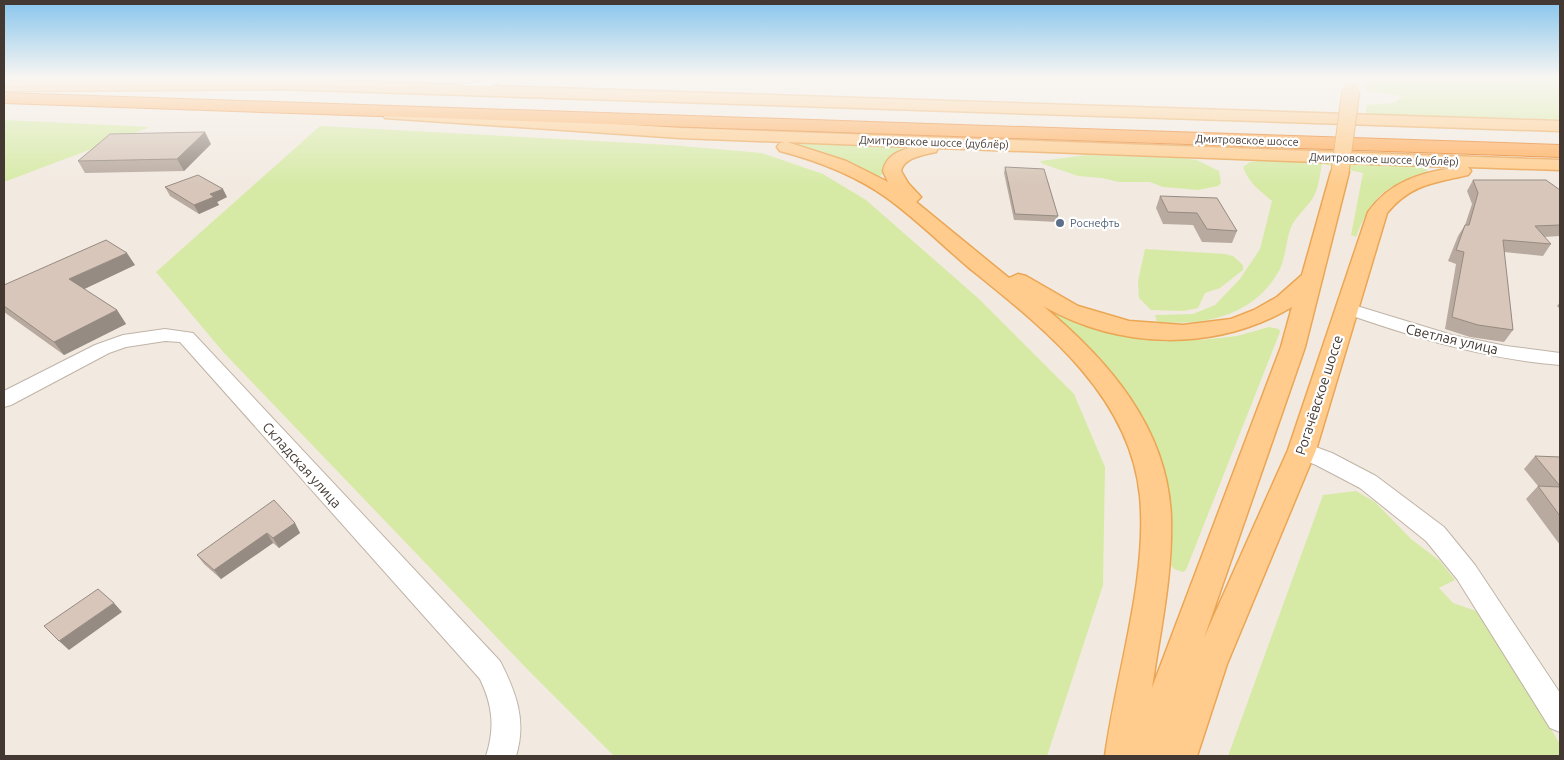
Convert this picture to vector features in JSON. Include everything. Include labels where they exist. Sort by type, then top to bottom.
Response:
[{"type":"highway","name":"Дмитровское шоссе","points":[[442,113],[1560,151]]},
{"type":"highway","name":"Дмитровское шоссе","points":[[997,113],[1558,129]]},
{"type":"main road","name":"Дмитровское шоссе (дублёр)","points":[[371,113],[680,133],[1560,165]]},
{"type":"main road","points":[[1143,113],[1558,129]]},
{"type":"main road","points":[[1145,756],[1293,347],[1340,172],[1348,113]]},
{"type":"main road","points":[[680,133],[771,143],[814,154],[835,162],[890,191],[1071,344],[1103,380],[1125,410],[1142,443],[1152,477],[1156,522],[1155,568],[1124,756]]},
{"type":"main road","points":[[977,144],[947,145],[915,151],[903,155],[893,164],[891,172],[900,186],[1015,279],[1048,300],[1078,314],[1121,327],[1171,332],[1199,332],[1232,326],[1257,316],[1285,302],[1313,276]]},
{"type":"main road","name":"Рогачёвское шоссе","points":[[1178,756],[1210,664],[1302,450],[1378,212],[1393,195],[1415,182],[1440,174],[1475,169],[1560,165]]},
{"type":"street","name":"Светлая улица","points":[[1347,308],[1396,326],[1463,344],[1560,359]]},
{"type":"street","name":"Складская улица","points":[[4,400],[102,349],[123,341],[166,335],[186,337],[490,670],[502,694],[508,722],[501,756]]},
{"type":"street","points":[[1302,450],[1368,482],[1435,534],[1466,572],[1560,718]]},
{"type":"green space","points":[[1366,113],[1560,113],[1560,119],[1366,116]]},
{"type":"green space","points":[[4,120],[150,127],[4,182]]},
{"type":"green space","points":[[320,126],[670,145],[762,153],[823,174],[866,200],[978,298],[1074,394],[1105,467],[1103,585],[1047,756],[614,756],[529,671],[224,353],[156,272]]},
{"type":"green space","points":[[797,142],[902,146],[903,148],[888,161],[885,173],[878,177],[794,145]]},
{"type":"green space","points":[[1086,155],[1197,160],[1219,171],[1221,183],[1218,186],[1198,190],[1163,187],[1150,182],[1119,182],[1078,176],[1043,164],[1040,161]]},
{"type":"green space","points":[[1265,160],[1415,165],[1428,171],[1389,188],[1382,194],[1370,208],[1356,237],[1351,235],[1363,173],[1322,164],[1315,194],[1292,225],[1280,269],[1270,285],[1257,298],[1227,315],[1193,322],[1157,322],[1155,315],[1193,314],[1215,305],[1240,279],[1260,249],[1272,201],[1251,182],[1243,167],[1250,162]]},
{"type":"green space","points":[[1145,249],[1225,254],[1233,256],[1243,265],[1243,270],[1220,288],[1205,293],[1198,308],[1183,311],[1151,310],[1139,298],[1138,281]]},
{"type":"green space","points":[[1056,313],[1121,334],[1164,340],[1201,340],[1237,336],[1269,327],[1279,329],[1280,332],[1186,570],[1183,572],[1174,569],[1171,565],[1172,539],[1167,490],[1162,466],[1144,421],[1115,379],[1054,316],[1053,314]]},
{"type":"green space","points":[[1356,491],[1375,502],[1411,539],[1440,561],[1455,580],[1439,588],[1453,603],[1479,612],[1560,744],[1560,756],[1228,756],[1323,495]]},
{"type":"building","points":[[205,132],[177,159],[78,161],[110,134]]},
{"type":"building","points":[[1005,167],[1044,169],[1058,216],[1015,214]]},
{"type":"building","points":[[198,175],[223,189],[210,194],[214,197],[194,205],[165,187]]},
{"type":"building","points":[[1473,180],[1546,180],[1560,190],[1560,225],[1535,226],[1551,244],[1503,240],[1513,330],[1478,325],[1452,317],[1464,252],[1456,250],[1465,225],[1469,225],[1478,193]]},
{"type":"building","points":[[1160,196],[1217,198],[1237,231],[1207,229],[1197,213],[1168,212]]},
{"type":"building","points":[[106,240],[127,253],[69,279],[117,310],[54,342],[4,306],[4,285]]},
{"type":"building","points":[[1535,456],[1560,457],[1560,486]]},
{"type":"building","points":[[1538,486],[1560,487],[1560,516]]},
{"type":"building","points":[[274,500],[295,523],[273,538],[267,533],[214,570],[197,555]]},
{"type":"building","points":[[98,589],[114,603],[59,641],[44,626]]},
{"type":"place","name":"Роснефть","points":[[1060,223]]}]
